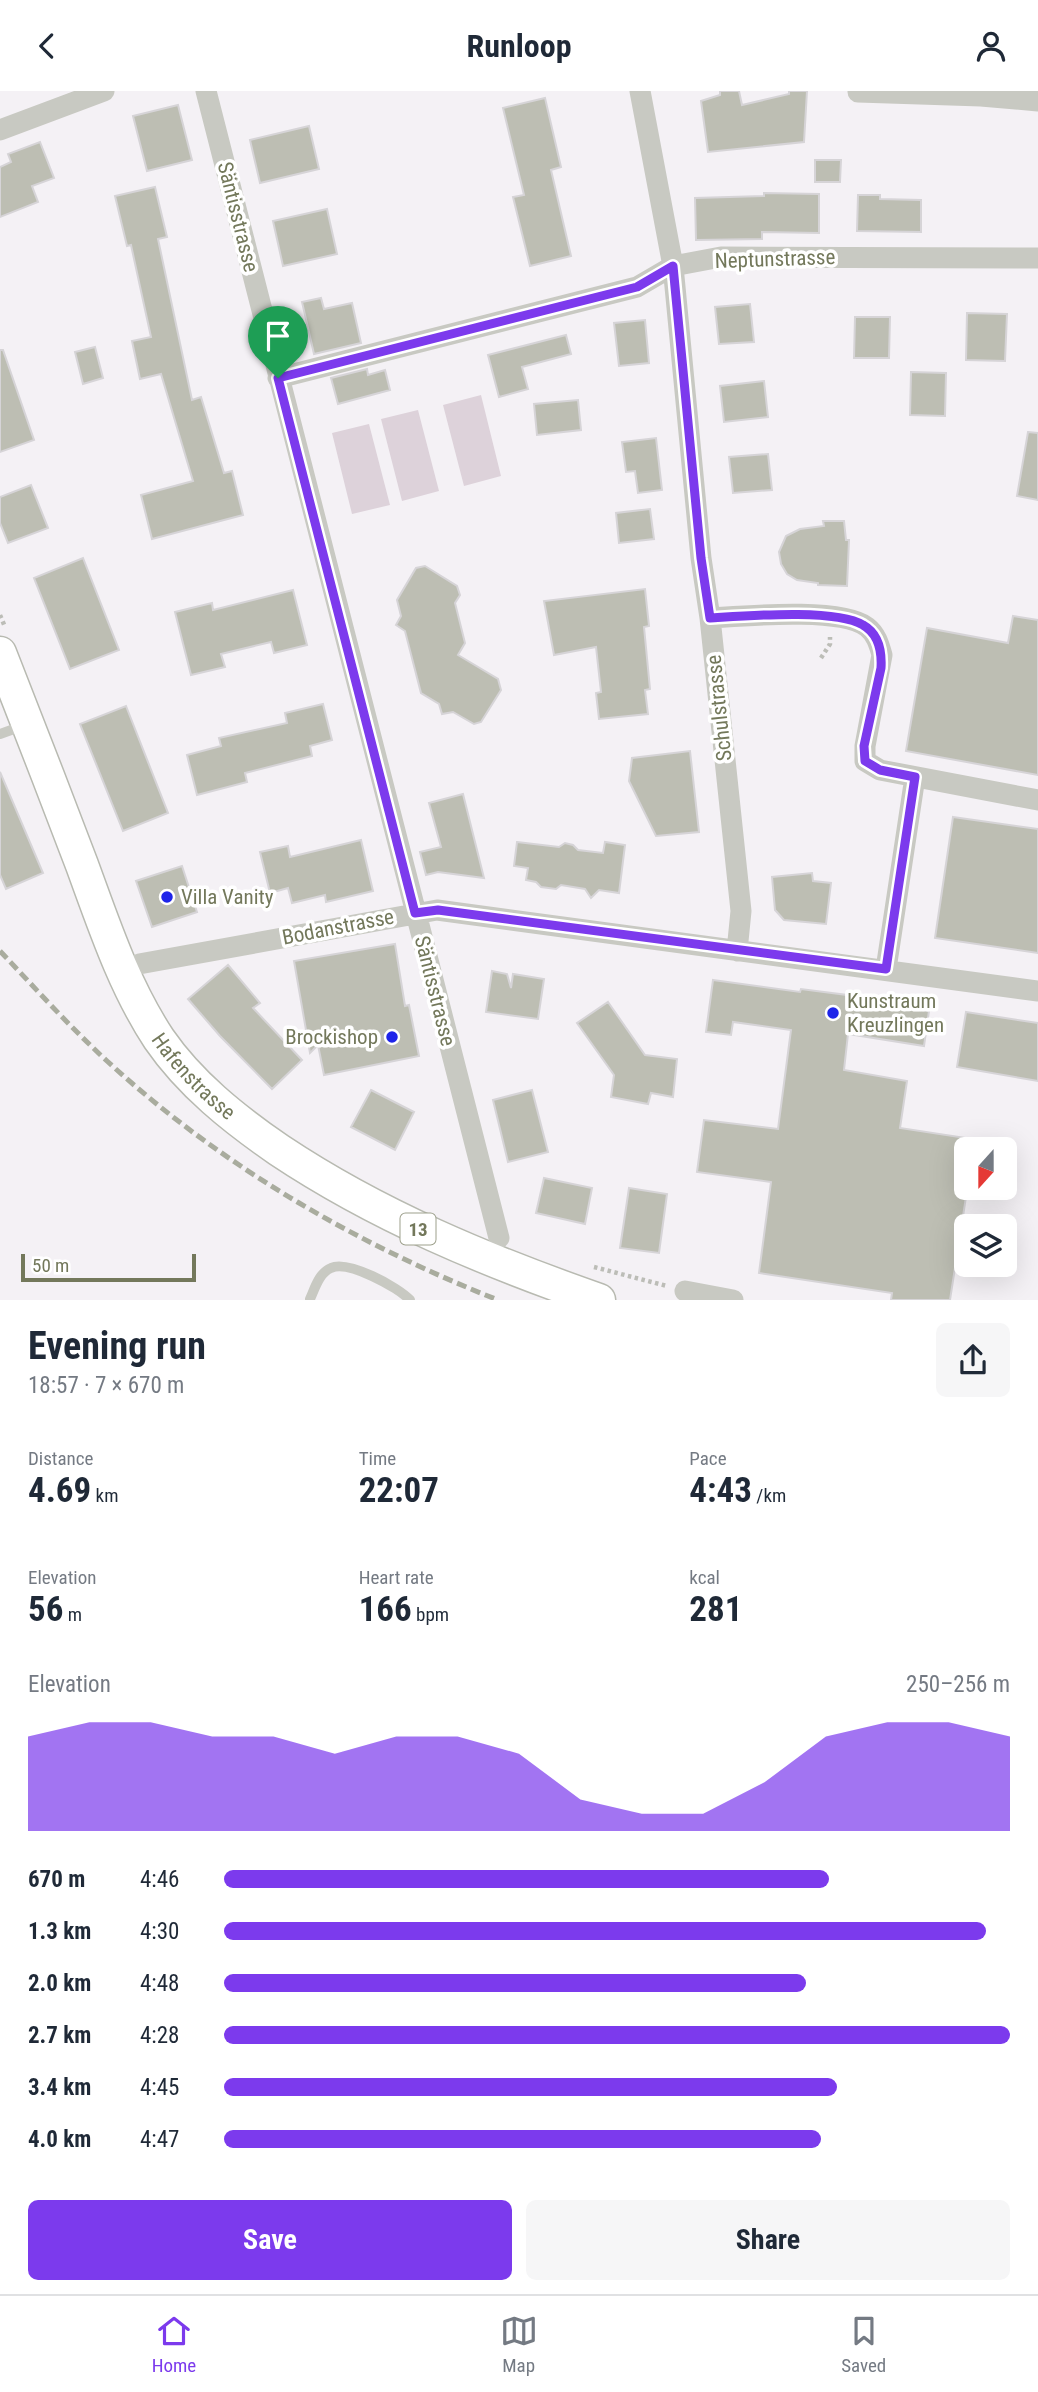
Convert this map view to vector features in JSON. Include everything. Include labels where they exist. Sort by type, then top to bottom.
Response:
[{"type":"main road","name":"Hafenstrasse","points":[[0,653],[14,729],[129,986],[161,1041],[200,1086],[251,1131],[310,1171],[404,1222],[508,1268],[599,1300]]},
{"type":"street","points":[[0,130],[104,91]]},
{"type":"street","name":"Säntisstrasse","points":[[206,91],[499,1238]]},
{"type":"street","name":"Schulstrasse","points":[[640,91],[673,266],[701,558],[710,618],[741,911],[737,951]]},
{"type":"street","points":[[858,92],[981,96],[1038,101]]},
{"type":"street","name":"Neptunstrasse","points":[[278,378],[637,287],[673,266],[721,257],[1038,258]]},
{"type":"street","points":[[710,618],[773,614],[832,617],[856,621],[866,626],[879,644],[882,655],[861,762],[880,770],[1038,800]]},
{"type":"street","points":[[886,969],[915,777]]},
{"type":"street","name":"Bodanstrasse","points":[[139,964],[438,910],[1038,991]]},
{"type":"street","points":[[684,1291],[733,1300]]},
{"type":"lane","points":[[310,1299],[320,1275],[329,1268],[338,1266],[350,1267],[382,1282],[405,1294],[410,1300]]},
{"type":"shaded area","points":[[481,395],[501,476],[464,486],[443,405]]},
{"type":"shaded area","points":[[418,410],[439,491],[402,501],[381,419]]},
{"type":"shaded area","points":[[369,424],[390,505],[352,514],[332,433]]},
{"type":"building","points":[[720,91],[739,91],[742,105],[789,94],[789,91],[807,91],[804,142],[708,152],[701,101],[720,95]]},
{"type":"building","points":[[545,98],[561,167],[551,170],[571,256],[530,266],[513,197],[524,195],[503,108]]},
{"type":"building","points":[[178,105],[192,160],[147,171],[133,116]]},
{"type":"building","points":[[309,126],[319,169],[260,183],[250,140]]},
{"type":"building","points":[[40,142],[54,178],[32,186],[38,202],[0,217],[0,167],[11,162],[8,154]]},
{"type":"building","points":[[815,160],[841,160],[840,182],[815,182]]},
{"type":"building","points":[[155,187],[167,237],[158,239],[192,400],[201,397],[224,473],[232,471],[243,515],[152,539],[141,495],[193,481],[161,374],[140,379],[132,341],[151,337],[131,245],[127,246],[115,196]]},
{"type":"building","points":[[764,193],[819,194],[819,233],[762,232],[762,239],[696,240],[695,198],[764,196]]},
{"type":"building","points":[[858,195],[880,195],[880,199],[921,200],[921,232],[857,231]]},
{"type":"building","points":[[327,209],[337,254],[283,266],[273,221]]},
{"type":"building","points":[[321,298],[324,309],[352,303],[361,343],[314,354],[302,302]]},
{"type":"building","points":[[750,304],[754,342],[719,344],[715,307]]},
{"type":"building","points":[[967,313],[1007,314],[1005,361],[966,360]]},
{"type":"building","points":[[855,317],[890,317],[889,358],[854,358]]},
{"type":"building","points":[[645,320],[649,363],[619,366],[614,323]]},
{"type":"building","points":[[566,335],[571,354],[522,367],[528,389],[499,397],[488,355]]},
{"type":"building","points":[[95,347],[103,378],[83,384],[75,352]]},
{"type":"building","points":[[0,350],[3,350],[34,440],[0,452]]},
{"type":"building","points":[[367,369],[368,375],[385,370],[390,390],[338,404],[331,378]]},
{"type":"building","points":[[911,372],[946,373],[945,416],[910,415]]},
{"type":"building","points":[[764,381],[768,417],[724,422],[720,386]]},
{"type":"building","points":[[578,400],[581,430],[537,435],[534,404]]},
{"type":"building","points":[[1028,432],[1038,433],[1038,500],[1017,496]]},
{"type":"building","points":[[656,438],[662,490],[638,493],[635,471],[626,472],[622,442]]},
{"type":"building","points":[[768,454],[772,490],[733,493],[729,457]]},
{"type":"building","points":[[31,485],[48,528],[8,543],[0,523],[0,497]]},
{"type":"building","points":[[650,509],[654,539],[619,543],[616,513]]},
{"type":"building","points":[[823,521],[844,521],[846,540],[849,540],[847,586],[818,585],[797,580],[787,574],[781,564],[779,552],[786,536],[800,529],[824,526]]},
{"type":"building","points":[[83,558],[119,650],[70,669],[34,578]]},
{"type":"building","points":[[425,566],[457,586],[460,595],[455,603],[465,643],[458,655],[498,679],[501,690],[481,722],[474,724],[453,712],[442,714],[439,704],[421,693],[405,631],[396,625],[401,616],[397,600],[416,568]]},
{"type":"building","points":[[645,589],[649,626],[644,627],[650,689],[645,690],[648,714],[599,719],[596,693],[601,692],[596,647],[554,655],[544,601]]},
{"type":"building","points":[[293,590],[307,645],[274,653],[271,642],[221,654],[225,667],[191,675],[175,612],[212,603],[213,610]]},
{"type":"building","points":[[1013,616],[1038,620],[1038,775],[906,751],[927,628],[1008,643]]},
{"type":"building","points":[[323,704],[332,740],[310,746],[312,756],[245,773],[247,782],[197,795],[187,755],[221,746],[219,738],[287,723],[285,713]]},
{"type":"building","points":[[126,706],[168,813],[123,831],[80,724]]},
{"type":"building","points":[[690,751],[699,832],[656,836],[629,781],[632,758]]},
{"type":"building","points":[[0,772],[43,873],[6,889],[0,875]]},
{"type":"building","points":[[463,794],[484,878],[438,872],[426,875],[420,852],[441,847],[429,803]]},
{"type":"building","points":[[953,817],[1038,829],[1038,953],[935,938]]},
{"type":"building","points":[[361,840],[373,891],[326,902],[325,895],[292,903],[288,888],[270,893],[260,852],[288,846],[290,857]]},
{"type":"building","points":[[517,842],[559,847],[565,843],[578,850],[603,853],[605,842],[625,845],[619,893],[599,890],[591,898],[585,889],[561,885],[556,889],[541,887],[536,882],[526,880],[528,868],[514,866]]},
{"type":"building","name":"Villa Vanity","points":[[182,866],[197,912],[152,927],[136,881]]},
{"type":"building","points":[[812,873],[813,881],[831,883],[826,924],[784,920],[775,910],[772,877]]},
{"type":"building","points":[[395,944],[405,1006],[409,1005],[419,1056],[324,1075],[318,1045],[310,1053],[294,961]]},
{"type":"building","points":[[228,965],[260,1003],[253,1008],[302,1060],[272,1089],[188,999]]},
{"type":"building","points":[[492,971],[507,974],[511,988],[513,974],[544,979],[538,1019],[486,1012]]},
{"type":"building","points":[[713,980],[800,992],[801,989],[847,995],[847,998],[929,1011],[924,1046],[848,1034],[844,1070],[907,1081],[900,1128],[959,1137],[954,1137],[954,1201],[965,1201],[963,1214],[954,1214],[954,1274],[950,1300],[891,1300],[892,1293],[759,1273],[771,1182],[697,1172],[704,1120],[778,1129],[791,1030],[733,1022],[731,1035],[706,1032]]},
{"type":"building","points":[[608,1002],[645,1055],[677,1059],[673,1097],[651,1093],[648,1104],[611,1097],[614,1075],[577,1023]]},
{"type":"building","points":[[966,1012],[1038,1023],[1038,1081],[957,1067]]},
{"type":"building","points":[[371,1090],[414,1112],[395,1150],[351,1127]]},
{"type":"building","points":[[532,1090],[548,1152],[508,1162],[493,1100]]},
{"type":"building","points":[[544,1178],[592,1188],[585,1224],[536,1213]]},
{"type":"building","points":[[629,1188],[667,1194],[659,1253],[620,1248]]},
{"type":"railway","points":[[0,951],[107,1061],[150,1099],[243,1168],[292,1199],[393,1254],[498,1300]]},
{"type":"place","name":"Villa Vanity","points":[[167,897]]},
{"type":"place","name":"Kunstraum Kreuzlingen","points":[[833,1013]]},
{"type":"place","name":"Brockishop","points":[[392,1037]]},
{"type":"route","points":[[673,266],[701,558],[710,618],[773,614],[832,617],[856,621],[866,626],[879,644],[881,668],[864,746],[865,761],[880,770],[915,777],[886,969],[438,910],[415,913],[278,378],[637,287],[673,266]]}]
